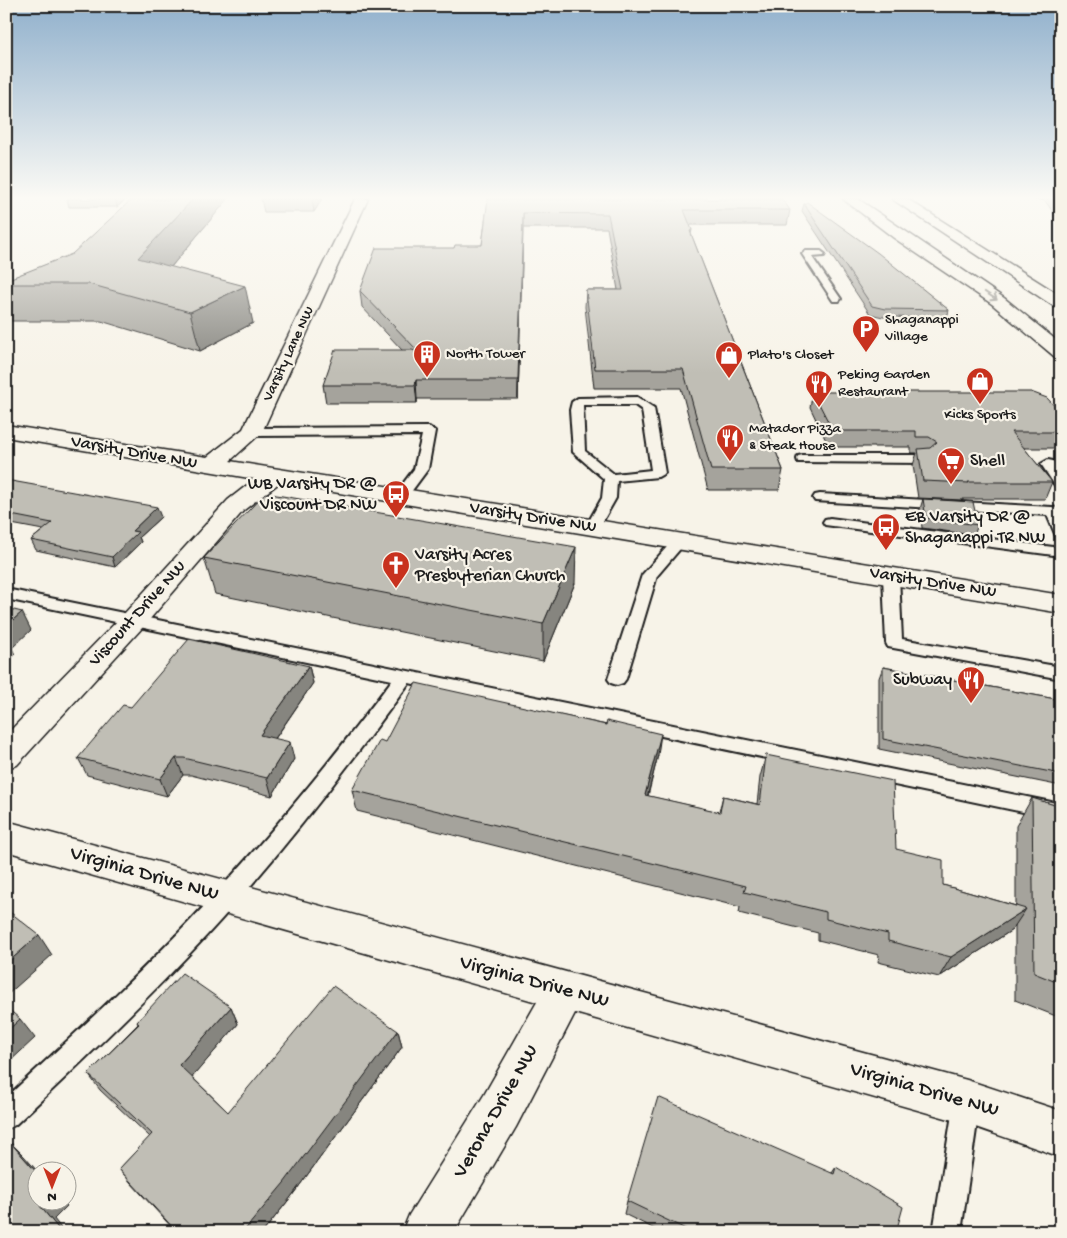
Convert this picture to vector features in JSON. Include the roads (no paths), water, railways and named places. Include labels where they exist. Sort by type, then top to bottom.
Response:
[{"type":"street","name":"Varsity Lane NW","points":[[210,466],[252,432],[335,257]]},
{"type":"street","points":[[932,257],[998,301],[1061,353]]},
{"type":"street","points":[[986,257],[1061,303]]},
{"type":"street","name":"Varsity Drive NW","points":[[6,431],[210,466],[1061,604]]},
{"type":"street","name":"Viscount Drive NW","points":[[6,756],[133,620],[236,505],[273,476]]},
{"type":"street","name":"Virginia Drive NW","points":[[6,836],[966,1102],[1061,1134]]},
{"type":"street","name":"Verona Drive NW","points":[[426,1232],[500,1111],[565,991]]},
{"type":"lane","points":[[808,257],[836,299]]},
{"type":"lane","points":[[637,401],[648,408],[658,473],[611,478],[579,452],[576,410],[578,402],[637,401]]},
{"type":"lane","points":[[252,432],[429,431],[421,469],[400,497]]},
{"type":"lane","points":[[803,459],[924,459]]},
{"type":"lane","points":[[1048,464],[1061,484]]},
{"type":"lane","points":[[592,528],[609,498],[611,478]]},
{"type":"lane","points":[[820,498],[1056,509],[1061,533]]},
{"type":"lane","points":[[830,522],[1061,552]]},
{"type":"lane","points":[[617,679],[650,575],[679,542]]},
{"type":"lane","points":[[891,576],[894,643],[1061,673]]},
{"type":"lane","points":[[6,594],[1061,812]]},
{"type":"lane","points":[[6,1116],[132,998],[226,898],[338,766],[404,677]]},
{"type":"lane","points":[[947,1232],[966,1102]]},
{"type":"place","name":"Shaganappi Village","points":[[866,353]]},
{"type":"place","name":"North Tower","points":[[427,378]]},
{"type":"place","name":"Plato's Closet","points":[[729,379]]},
{"type":"place","name":"Kicks Sports","points":[[980,405]]},
{"type":"place","name":"Peking Garden Restaurant","points":[[819,408]]},
{"type":"place","name":"Matador Pizza & Steak House","points":[[730,462]]},
{"type":"place","name":"Shell","points":[[951,485]]},
{"type":"place","name":"WB Varsity DR @ Viscount DR NW","points":[[396,518]]},
{"type":"place","name":"EB Varsity DR @ Shaganappi TR NW","points":[[886,551]]},
{"type":"place","name":"Varsity Acres Presbyterian Church","points":[[396,589]]},
{"type":"place","name":"Subway","points":[[971,704]]}]
